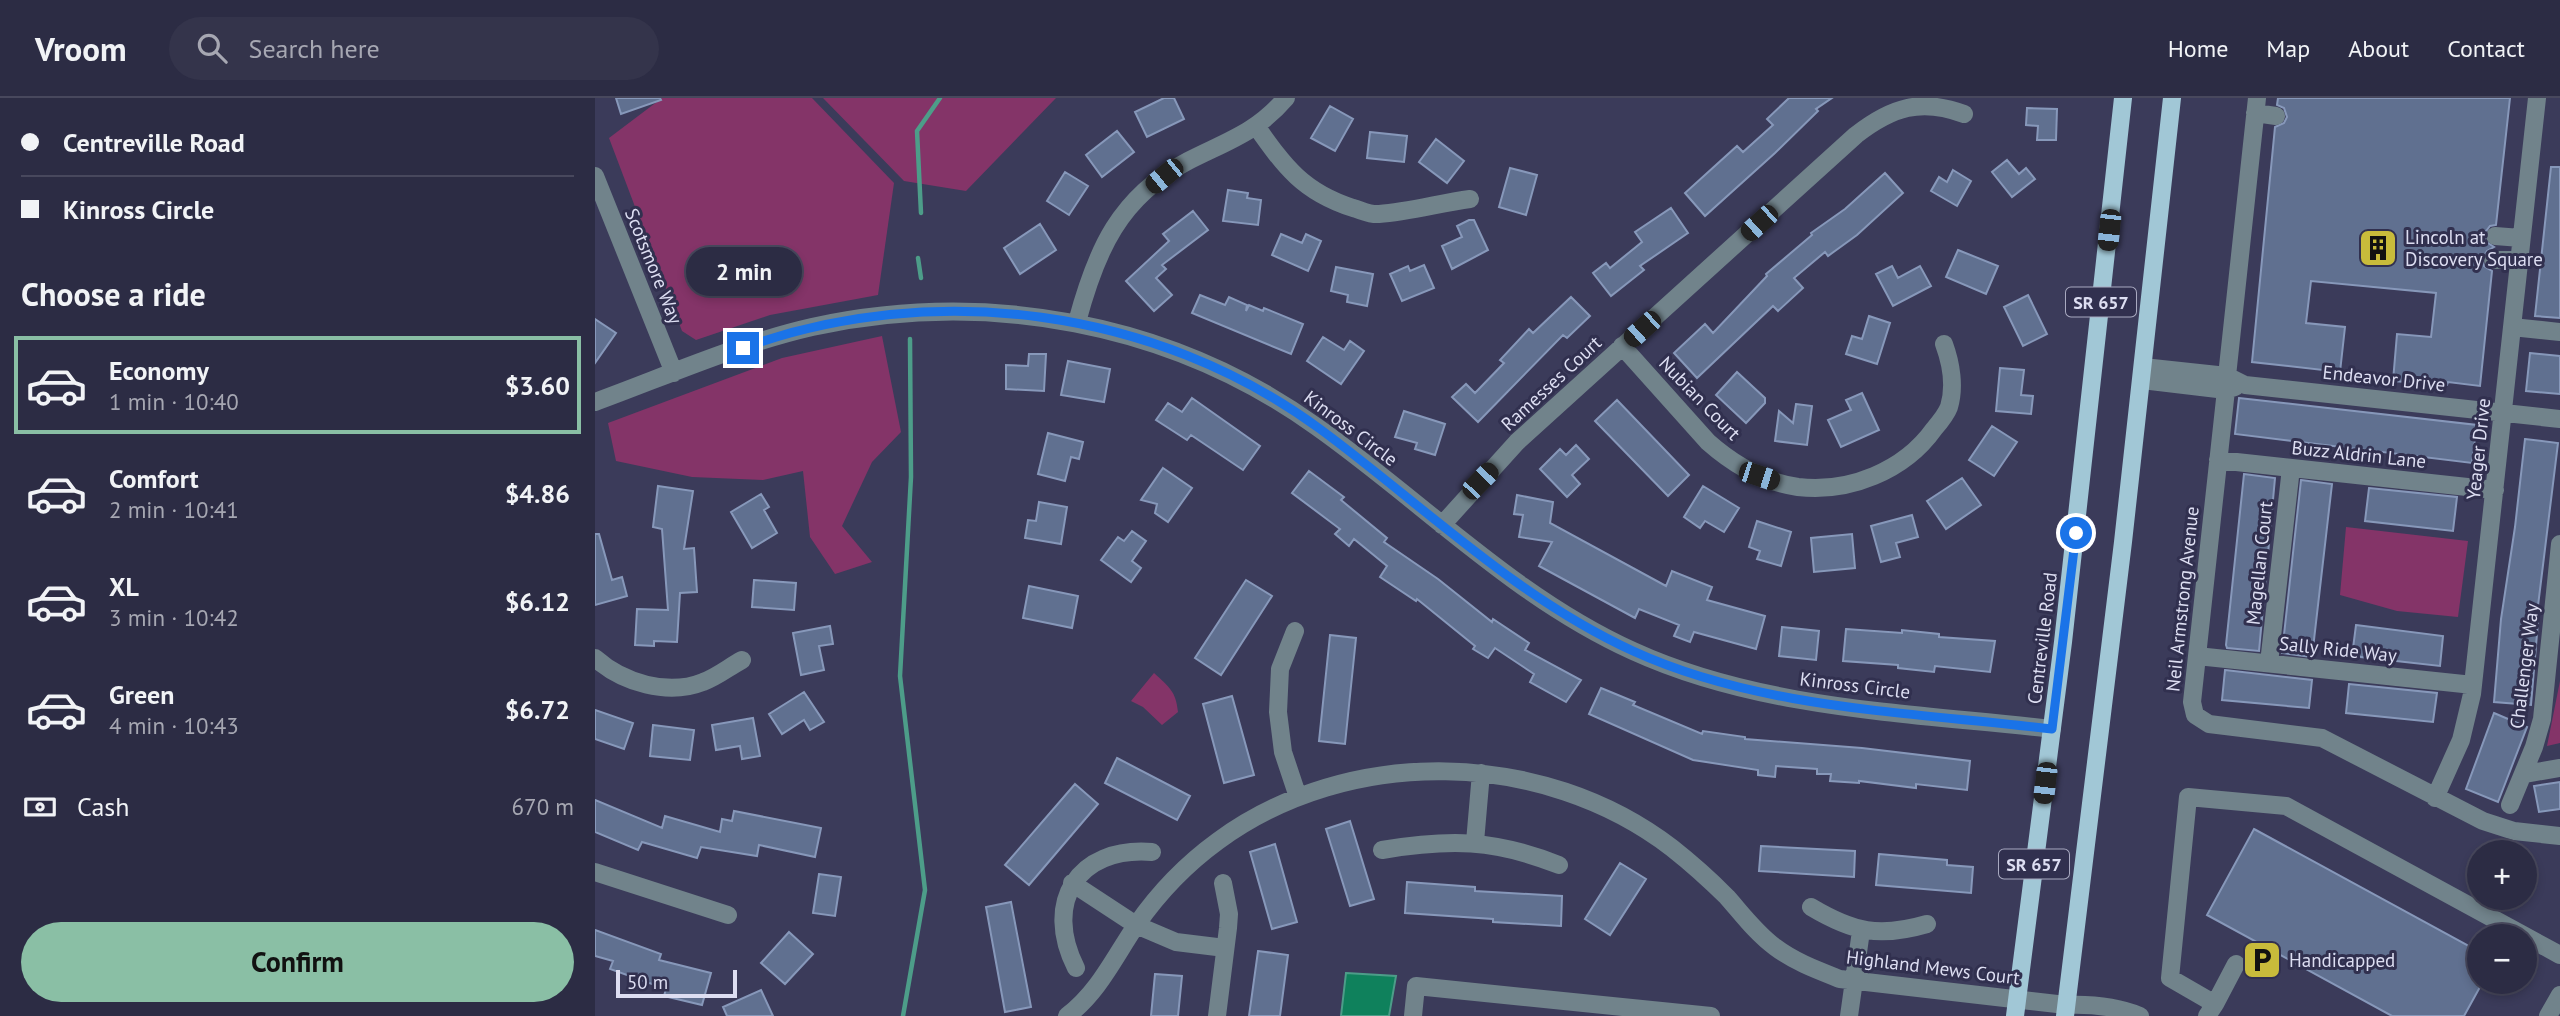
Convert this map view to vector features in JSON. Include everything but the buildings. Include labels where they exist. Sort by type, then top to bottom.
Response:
[{"type":"main road","name":"Centreville Road","points":[[2016,1007],[2089,415],[2123,98]]},
{"type":"main road","name":"SR 657","points":[[2065,1011],[2143,374],[2172,98]]},
{"type":"street","points":[[1076,322],[1094,264],[1107,238],[1136,201],[1164,176],[1188,161],[1233,141],[1256,126],[1286,98]]},
{"type":"street","name":"Yeager Drive","points":[[2435,798],[2463,733],[2473,685],[2537,98]]},
{"type":"street","name":"Ramesses Court","points":[[1442,524],[1517,442],[1856,135],[1900,107],[1915,103],[1932,102],[1949,106],[1964,114]]},
{"type":"street","points":[[2256,106],[2276,116]]},
{"type":"street","name":"Neil Armstrong Avenue","points":[[2256,106],[2192,709],[2200,721],[2209,724],[2322,738],[2435,798],[2498,827],[2532,835],[2560,836]]},
{"type":"street","points":[[1256,126],[1285,166],[1300,181],[1338,203],[1376,215],[1469,199]]},
{"type":"street","name":"Scotsmore Way","points":[[595,176],[674,373]]},
{"type":"street","points":[[2495,236],[2522,238]]},
{"type":"street","points":[[2493,260],[2519,260]]},
{"type":"street","name":"Kinross Circle","points":[[595,402],[765,340],[876,316],[963,311],[1008,313],[1076,322],[1151,342],[1238,379],[1316,426],[1530,594],[1566,617],[1633,651],[1704,678],[1766,693],[1820,703],[2052,729]]},
{"type":"street","points":[[2512,327],[2560,332]]},
{"type":"street","name":"Nubian Court","points":[[1622,346],[1708,442],[1724,456],[1759,476],[1798,487],[1818,487],[1837,486],[1874,476],[1908,457],[1929,437],[1945,415],[1952,392],[1951,371],[1944,344]]},
{"type":"street","name":"Endeavor Drive","points":[[2143,374],[2560,419]]},
{"type":"street","name":"Buzz Aldrin Lane","points":[[2218,460],[2495,490]]},
{"type":"street","name":"Magellan Court","points":[[2269,663],[2291,468]]},
{"type":"street","name":"Challenger Way","points":[[2510,805],[2542,719],[2559,555]]},
{"type":"street","points":[[1295,631],[1280,668],[1278,712],[1283,752],[1298,797]]},
{"type":"street","name":"Sally Ride Way","points":[[2197,656],[2473,685]]},
{"type":"street","points":[[595,659],[621,676],[666,688],[701,683],[718,676],[742,660]]},
{"type":"street","points":[[2523,774],[2560,768]]},
{"type":"street","name":"Highland Mews Court","points":[[1067,1016],[1091,994],[1156,898],[1190,863],[1220,840],[1254,818],[1298,797],[1360,779],[1441,771],[1481,773],[1525,780],[1598,804],[1634,823],[1671,847],[1699,870],[1775,947],[1813,969],[1853,981],[2016,1007],[2065,1011],[2091,1004],[2140,1016]]},
{"type":"street","points":[[1475,842],[1481,773]]},
{"type":"street","points":[[2236,964],[2211,1010],[2170,978],[2188,797],[2285,806],[2560,955]]},
{"type":"street","points":[[1382,850],[1431,843],[1475,842],[1515,850],[1559,865]]},
{"type":"street","points":[[1076,968],[1063,937],[1062,918],[1064,902],[1072,883],[1097,861],[1112,855],[1137,851],[1152,852]]},
{"type":"street","points":[[595,872],[728,915]]},
{"type":"street","points":[[1072,883],[1136,925],[1174,941],[1225,948]]},
{"type":"street","points":[[1217,1016],[1229,914],[1223,883]]},
{"type":"street","points":[[1811,907],[1861,931],[1894,931],[1927,923]]},
{"type":"street","points":[[1849,1016],[1861,931]]},
{"type":"street","points":[[1413,1016],[1416,986],[1596,1010],[1711,1016]]},
{"type":"street","points":[[2548,1016],[2560,995]]},
{"type":"shaded area","points":[[662,98],[812,98],[894,183],[878,295],[770,315],[696,340],[682,331],[609,138]]},
{"type":"shaded area","points":[[823,98],[1056,98],[966,191],[904,181]]},
{"type":"shaded area","points":[[882,336],[901,432],[872,462],[842,526],[872,562],[835,574],[810,537],[803,471],[763,480],[692,477],[616,461],[608,423],[782,358]]},
{"type":"shaded area","points":[[2346,527],[2468,541],[2458,617],[2397,611],[2340,595]]},
{"type":"shaded area","points":[[1154,673],[1171,690],[1177,705],[1178,712],[1162,725],[1143,707],[1131,701]]},
{"type":"shaded area","points":[[2560,681],[2560,743],[2547,746]]},
{"type":"shaded area","points":[[1346,973],[1396,976],[1389,1016],[1341,1016]]},
{"type":"waterway","points":[[921,213],[917,131],[940,98]]},
{"type":"waterway","points":[[918,258],[921,278]]},
{"type":"waterway","points":[[903,1016],[925,890],[900,676],[911,477],[910,339]]},
{"type":"place","name":"Lincoln at Discovery Square","points":[[2378,248]]},
{"type":"place","name":"Handicapped","points":[[2262,960]]},
{"type":"route","points":[[743,348],[812,328],[876,316],[963,311],[1055,318],[1104,328],[1151,342],[1238,379],[1316,426],[1530,594],[1566,617],[1659,662],[1704,678],[1820,703],[2052,729],[2076,533]]}]
